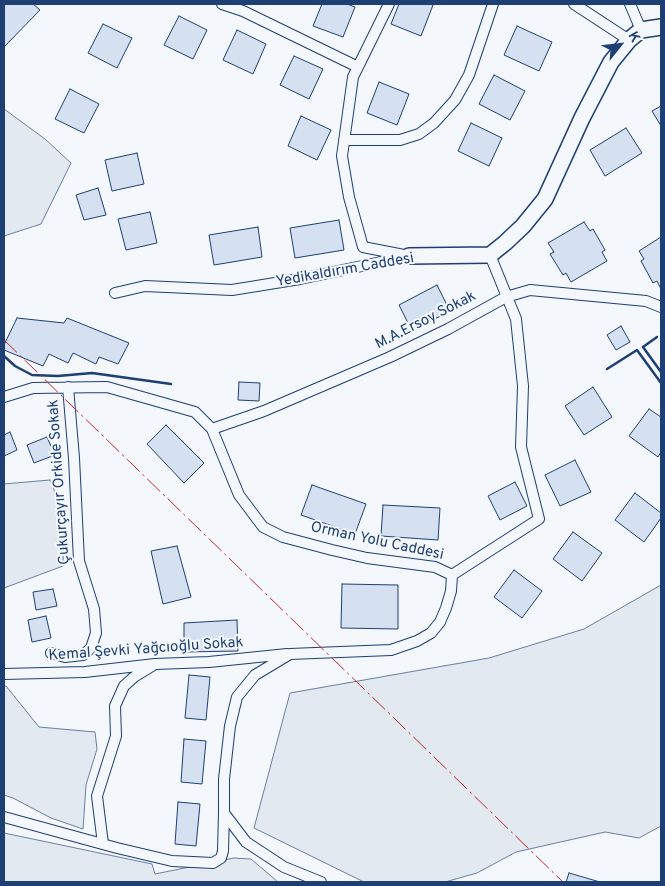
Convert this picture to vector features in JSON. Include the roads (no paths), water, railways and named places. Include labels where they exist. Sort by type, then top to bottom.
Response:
[{"type":"street","points":[[222,4],[358,67]]},
{"type":"street","points":[[389,4],[353,77],[342,156],[349,196],[363,247],[409,256]]},
{"type":"street","points":[[344,140],[400,140],[419,134],[434,123],[455,100],[469,74],[493,4]]},
{"type":"street","points":[[574,4],[635,35]]},
{"type":"street","points":[[630,4],[635,35]]},
{"type":"street","points":[[452,575],[539,520],[521,447],[523,386],[516,319],[490,255],[523,226],[545,199],[582,118],[611,62],[635,35],[661,27]]},
{"type":"street","name":"Yedikaldırım Caddesi","points":[[115,293],[145,286],[232,290],[300,280],[409,256],[490,255]]},
{"type":"street","name":"M.A.Ersoy Sokak","points":[[212,429],[264,411],[390,357],[448,330],[506,297],[530,290],[646,301],[661,307]]},
{"type":"street","name":"Çukurçayır Orkide Sokak","points":[[51,653],[65,657],[83,655],[91,648],[96,632],[94,609],[79,561],[68,387]]},
{"type":"street","name":"Orman Yolu Caddesi","points":[[4,397],[33,388],[107,387],[195,412],[212,429],[239,495],[263,528],[283,537],[332,550],[366,558],[436,567],[452,575],[451,590],[440,622],[431,633],[417,641],[391,650],[290,654],[255,675],[237,697],[229,735],[224,779],[224,851],[221,858],[213,863],[172,861],[103,844]]},
{"type":"street","name":"Kemal Şevki Yağcıoğlu Sokak","points":[[4,674],[85,672],[155,664],[209,662],[290,654]]},
{"type":"street","points":[[4,816],[103,844],[97,796],[116,736],[115,706],[124,686],[134,676],[155,664]]},
{"type":"street","points":[[224,813],[246,842],[284,867],[321,882]]}]
